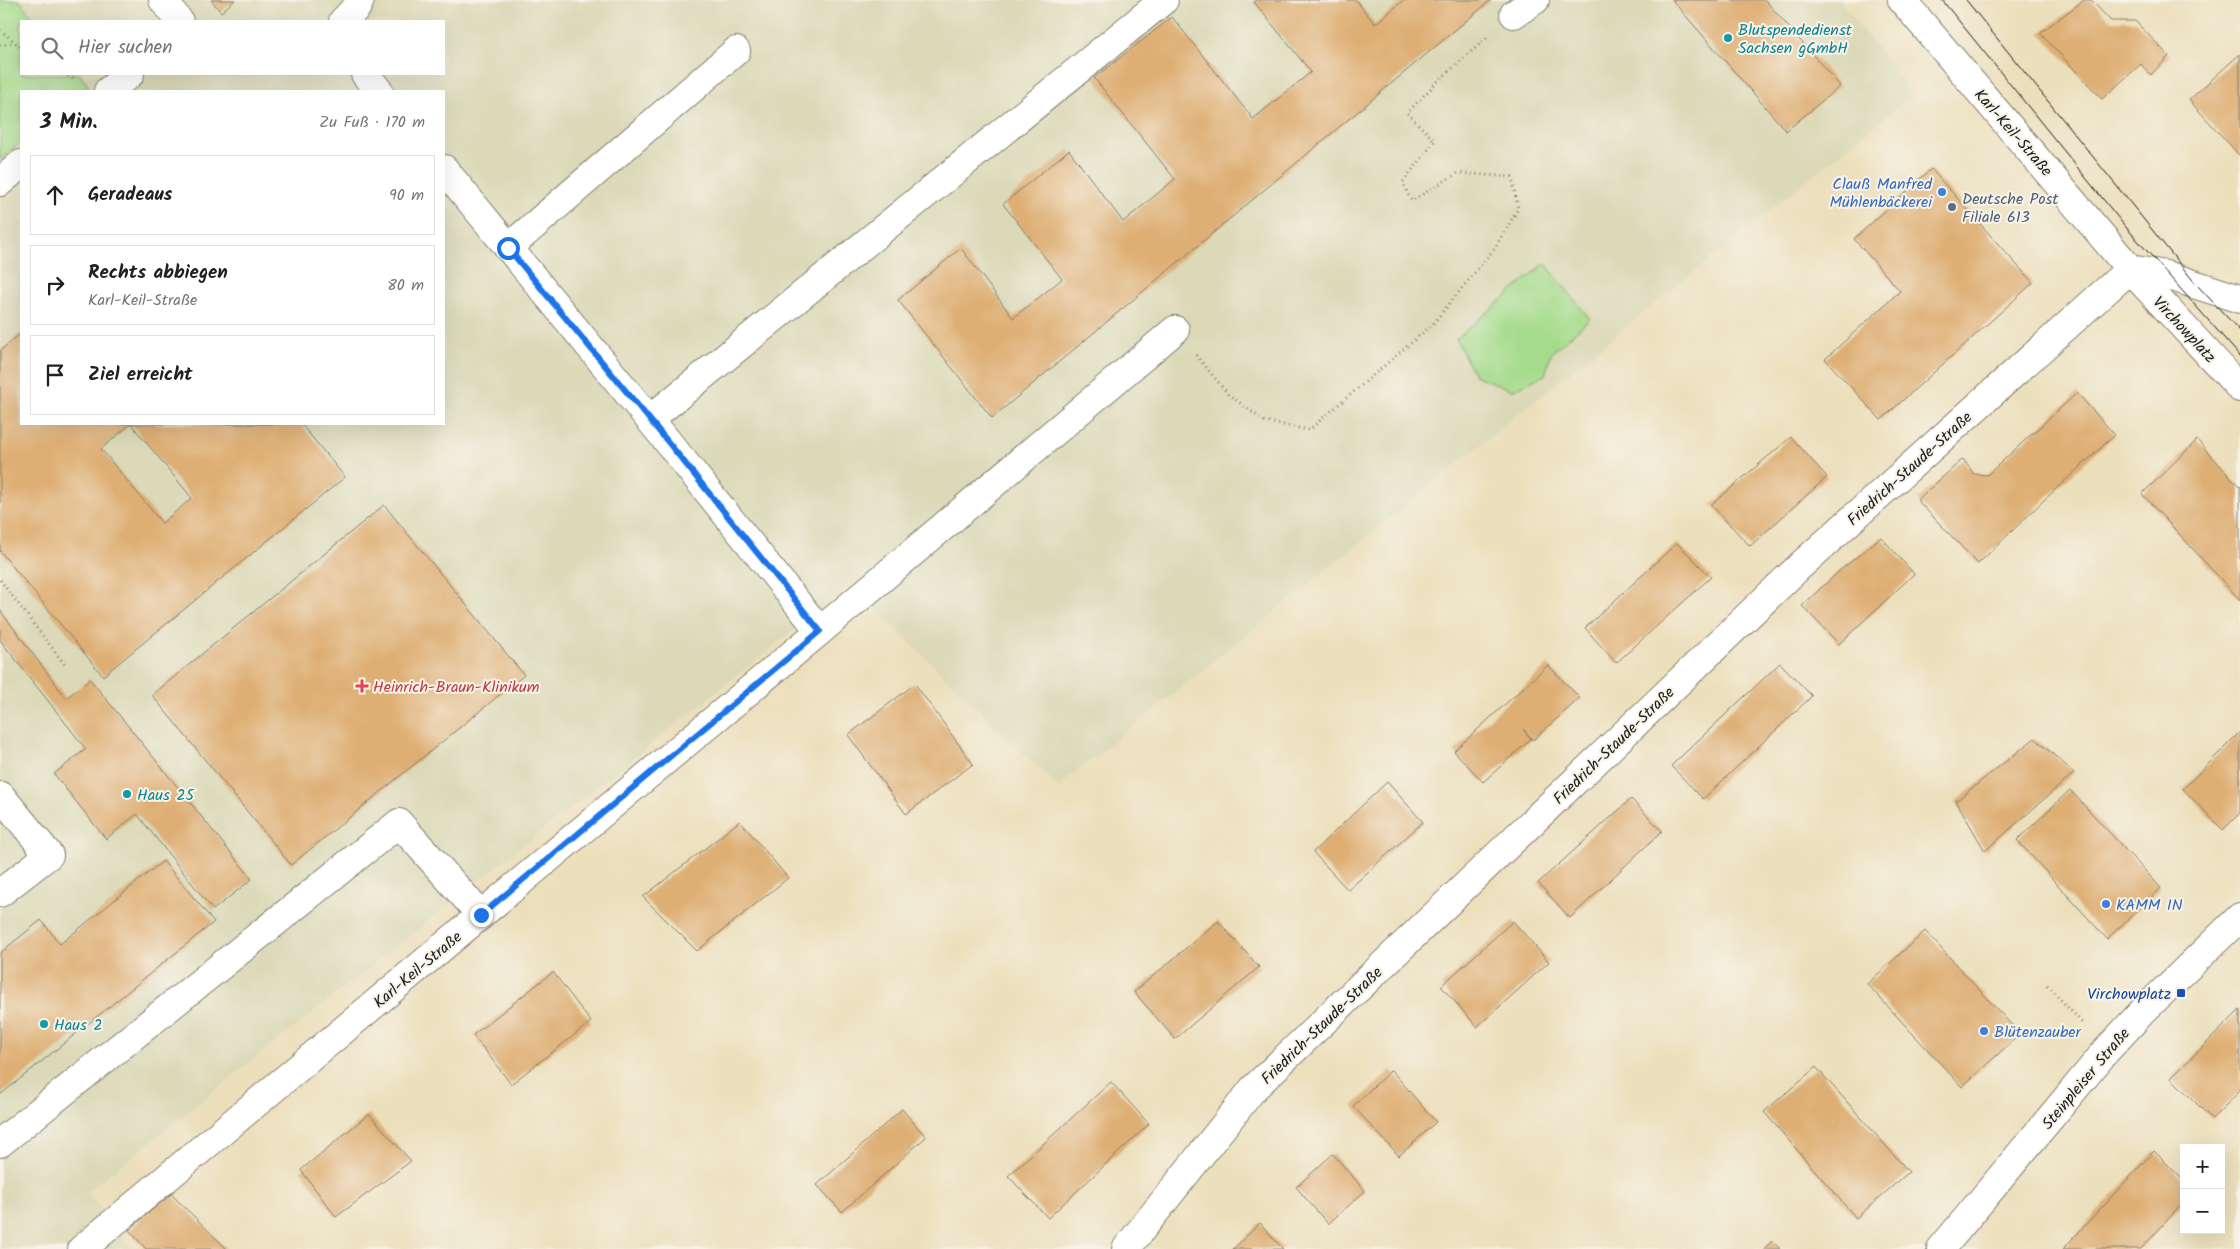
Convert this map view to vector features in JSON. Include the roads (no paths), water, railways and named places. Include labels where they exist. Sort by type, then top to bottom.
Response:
[{"type":"street","points":[[163,0],[178,20]]},
{"type":"street","points":[[344,20],[357,7],[360,0]]},
{"type":"street","points":[[650,419],[1164,0]]},
{"type":"street","name":"Karl-Keil-Straße","points":[[1902,0],[2130,269]]},
{"type":"street","points":[[508,248],[736,51]]},
{"type":"street","points":[[109,90],[129,75]]},
{"type":"street","points":[[366,75],[378,90]]},
{"type":"street","points":[[0,182],[20,165]]},
{"type":"street","points":[[445,170],[650,419],[820,631]]},
{"type":"street","points":[[2130,269],[2166,275],[2240,299]]},
{"type":"street","name":"Virchowplatz","points":[[2130,269],[2240,388]]},
{"type":"street","name":"Friedrich-Staude-Straße","points":[[1126,1249],[1253,1089],[1800,566],[2130,269]]},
{"type":"street","name":"Karl-Keil-Straße","points":[[82,1249],[820,631],[1175,330]]},
{"type":"street","points":[[0,797],[50,856],[0,893]]},
{"type":"street","points":[[0,1143],[398,823],[481,915]]},
{"type":"street","name":"Steinpleiser Straße","points":[[1941,1249],[2124,1031],[2240,917]]},
{"type":"tram line","points":[[1942,0],[2124,225],[2240,356]]},
{"type":"tram line","points":[[1966,0],[2196,284],[2240,331]]},
{"type":"place","name":"Blutspendedienst Sachsen gGmbH","points":[[1728,38]]},
{"type":"place","name":"Clauß Manfred Mühlenbäckerei","points":[[1942,192]]},
{"type":"place","name":"Deutsche Post Filiale 613","points":[[1952,207]]},
{"type":"place","name":"Heinrich-Braun-Klinikum","points":[[362,686]]},
{"type":"place","name":"Haus 25","points":[[127,794]]},
{"type":"place","name":"KAMM IN","points":[[2106,904]]},
{"type":"place","name":"Virchowplatz","points":[[2181,993]]},
{"type":"place","name":"Haus 2","points":[[44,1024]]},
{"type":"place","name":"Blütenzauber","points":[[1984,1031]]}]
